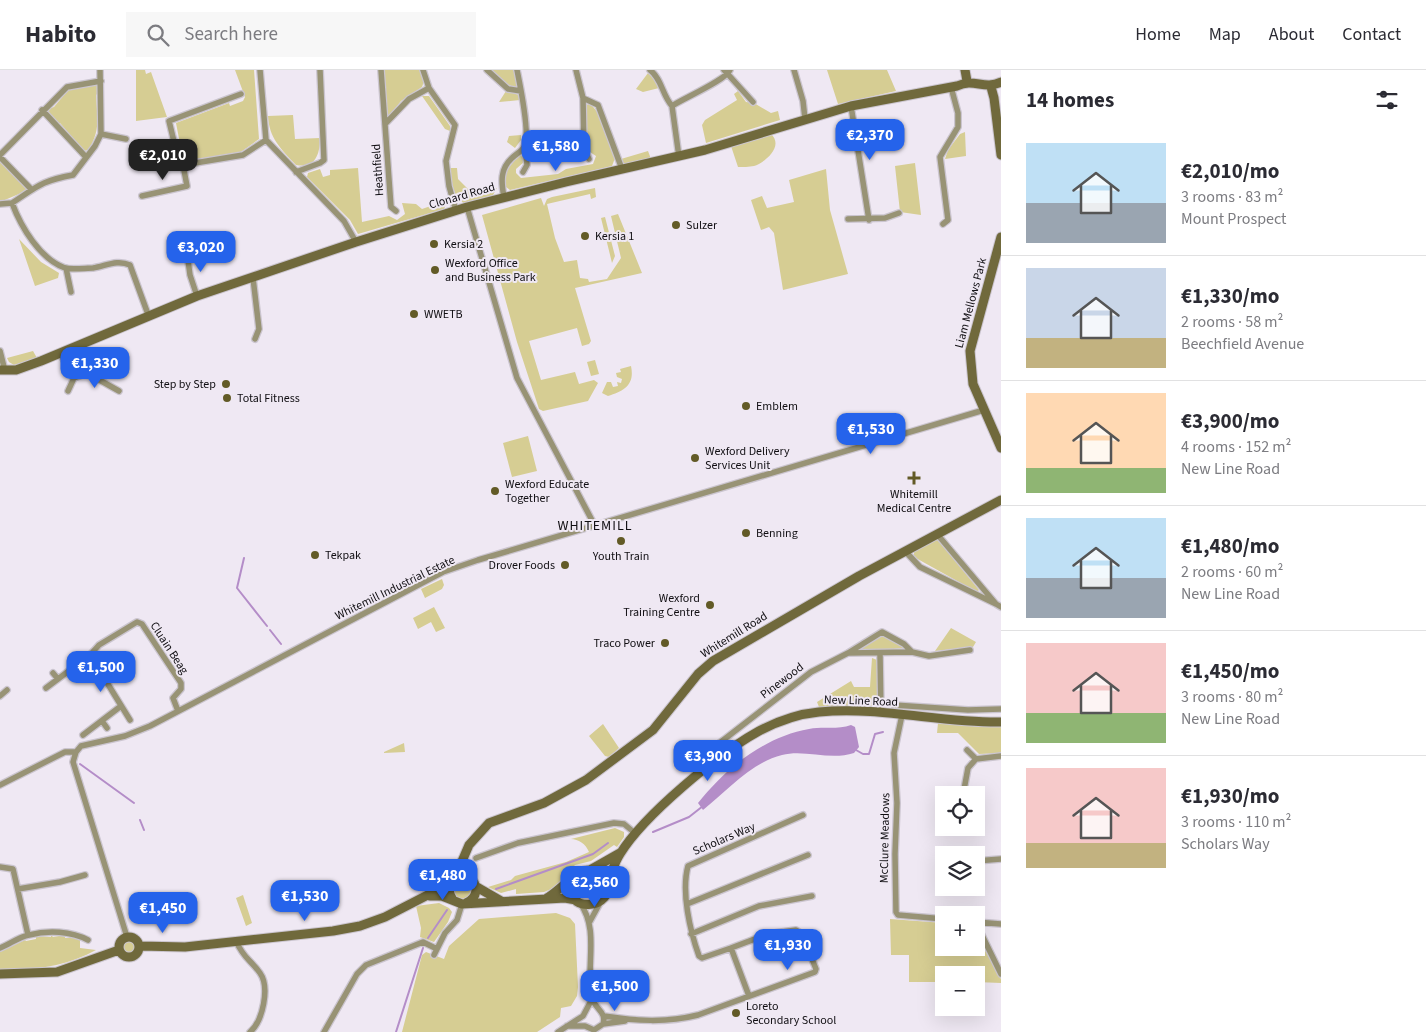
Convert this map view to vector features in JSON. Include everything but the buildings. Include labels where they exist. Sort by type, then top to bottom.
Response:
[{"type":"street","points":[[0,204],[12,203],[48,179],[73,175],[95,146],[101,134],[100,70]]},
{"type":"street","points":[[260,70],[266,140],[344,221],[356,242]]},
{"type":"street","points":[[296,172],[320,164],[324,160],[320,70]]},
{"type":"street","name":"Heathfield","points":[[381,70],[391,207],[396,211]]},
{"type":"street","points":[[423,70],[429,88],[455,125],[446,161],[449,186],[456,211]]},
{"type":"street","points":[[487,70],[508,89],[521,91]]},
{"type":"street","points":[[517,70],[525,119],[524,147],[527,165],[523,172]]},
{"type":"street","points":[[576,70],[582,98],[584,150],[589,159]]},
{"type":"street","points":[[650,70],[656,75],[667,101],[672,106],[679,157]]},
{"type":"street","points":[[794,70],[803,101],[805,119]]},
{"type":"street","points":[[965,70],[967,81],[991,87],[1001,82]]},
{"type":"street","points":[[672,106],[727,72],[752,102]]},
{"type":"street","points":[[31,189],[0,156],[42,110],[67,87],[101,81]]},
{"type":"street","name":"Clonard Road","points":[[3,370],[16,370],[197,296],[356,242],[467,207],[679,157],[851,106],[951,87],[967,81]]},
{"type":"street","points":[[943,224],[948,220],[940,157],[955,133],[959,120],[951,87]]},
{"type":"street","points":[[991,87],[1001,155]]},
{"type":"street","points":[[385,124],[409,98],[429,88]]},
{"type":"street","points":[[142,196],[187,186],[183,165],[176,150],[169,121],[241,94]]},
{"type":"street","points":[[582,98],[598,105],[622,169]]},
{"type":"street","points":[[851,106],[869,220]]},
{"type":"street","points":[[42,110],[86,156]]},
{"type":"street","points":[[101,134],[126,139]]},
{"type":"street","points":[[183,165],[243,155],[266,140]]},
{"type":"street","points":[[504,197],[501,177],[505,165],[524,147]]},
{"type":"street","points":[[12,203],[20,223],[31,240],[46,255],[66,268],[92,268],[122,261],[130,266],[149,317]]},
{"type":"street","points":[[467,207],[517,378],[595,526]]},
{"type":"street","points":[[848,219],[869,220],[885,218],[899,213]]},
{"type":"street","name":"Liam Mellows Park","points":[[1001,236],[999,252],[970,351],[973,384],[1001,448]]},
{"type":"street","points":[[187,253],[190,275],[197,296]]},
{"type":"street","points":[[66,268],[71,292]]},
{"type":"street","points":[[253,278],[259,329],[255,339]]},
{"type":"street","points":[[0,351],[3,370]]},
{"type":"street","points":[[60,353],[74,378]]},
{"type":"street","points":[[68,391],[74,378],[88,370],[119,391]]},
{"type":"street","name":"Whitemill Industrial Estate","points":[[0,785],[65,752],[76,752],[82,746],[125,736],[178,711],[442,572],[984,410]]},
{"type":"street","name":"Whitemill Road","points":[[453,882],[469,844],[489,823],[565,793],[628,750],[653,730],[698,674],[713,661],[905,551],[1000,501]]},
{"type":"street","points":[[938,534],[998,606]]},
{"type":"street","points":[[905,551],[920,567],[998,606]]},
{"type":"street","name":"Cluain Beag","points":[[46,688],[90,655],[99,644],[134,622],[140,622],[181,684],[181,689],[173,698],[178,711]]},
{"type":"street","name":"Pinewood","points":[[694,762],[811,672],[848,653],[882,632],[898,640],[912,652]]},
{"type":"street","name":"Pinewood","points":[[848,653],[912,652],[929,656],[970,650]]},
{"type":"street","points":[[880,654],[881,713]]},
{"type":"street","points":[[90,655],[130,720]]},
{"type":"street","points":[[53,673],[58,679]]},
{"type":"street","points":[[0,696],[7,690]]},
{"type":"street","points":[[894,705],[968,710],[1001,709]]},
{"type":"street","points":[[83,735],[121,706]]},
{"type":"street","points":[[967,721],[968,710]]},
{"type":"street","name":"New Line Road","points":[[606,885],[621,853],[636,834],[679,791],[740,742],[759,731],[798,714],[849,711],[1001,722]]},
{"type":"street","name":"McClure Meadows","points":[[902,715],[894,753],[897,803],[895,854],[896,912],[898,915],[935,918]]},
{"type":"street","points":[[102,721],[107,728]]},
{"type":"street","points":[[732,732],[740,742]]},
{"type":"street","points":[[967,750],[976,759]]},
{"type":"street","points":[[76,752],[73,762],[127,937]]},
{"type":"street","points":[[965,786],[968,768],[976,759],[1001,756]]},
{"type":"street","name":"Scholars Way","points":[[749,996],[815,972],[816,968],[802,934],[796,930],[768,934],[701,958],[691,934],[687,904],[688,866],[803,815]]},
{"type":"street","points":[[476,858],[518,843],[614,823],[624,824],[636,834]]},
{"type":"street","name":"New Line Road","points":[[590,870],[621,853]]},
{"type":"street","points":[[687,904],[808,855]]},
{"type":"street","points":[[460,902],[475,894],[464,859]]},
{"type":"street","points":[[985,860],[1001,859]]},
{"type":"street","points":[[0,867],[13,869],[28,935]]},
{"type":"street","points":[[546,898],[578,874],[590,870],[601,875],[606,885],[604,896],[589,923]]},
{"type":"street","points":[[18,890],[85,875]]},
{"type":"street","points":[[140,946],[185,947],[333,931],[360,926],[385,917],[462,877],[502,902]]},
{"type":"street","points":[[574,878],[571,890],[589,923],[592,999],[597,1009],[604,1016],[629,1020]]},
{"type":"street","points":[[453,882],[450,892],[460,902]]},
{"type":"street","points":[[424,896],[442,896],[460,902],[502,902],[546,898],[578,902],[590,906],[601,901]]},
{"type":"street","points":[[691,934],[759,906],[812,896]]},
{"type":"street","points":[[324,1032],[344,1001],[357,974],[366,964],[423,942],[435,952],[445,933],[457,920],[460,902]]},
{"type":"street","points":[[985,923],[1001,924]]},
{"type":"street","points":[[0,948],[28,935],[43,933],[77,934],[88,940]]},
{"type":"street","points":[[127,937],[137,940],[140,946],[138,953],[131,958],[123,956],[119,950],[121,940],[127,937]]},
{"type":"street","points":[[236,941],[243,956],[259,972],[263,979],[264,1003],[260,1021],[250,1032]]},
{"type":"street","points":[[985,941],[1001,974]]},
{"type":"street","points":[[567,1026],[585,1026],[594,1030],[603,1024],[629,1020],[671,1020],[688,1017],[749,996],[731,948]]},
{"type":"street","points":[[0,974],[57,972],[119,950]]},
{"type":"street","points":[[585,1026],[585,1013],[592,999]]},
{"type":"street","points":[[558,1032],[585,1013],[597,1009]]},
{"type":"street","points":[[603,1024],[604,1016]]},
{"type":"shaded area","points":[[136,70],[145,70],[146,74],[151,72],[167,117],[136,121]]},
{"type":"shaded area","points":[[235,70],[254,70],[259,139],[238,154],[188,160],[182,154],[176,123],[229,103],[230,106],[243,101],[245,97]]},
{"type":"shaded area","points":[[384,70],[421,70],[424,81],[422,87],[401,101],[389,116],[387,115]]},
{"type":"shaded area","points":[[491,70],[515,70],[517,88],[506,84]]},
{"type":"shaded area","points":[[827,70],[887,70],[896,91],[838,104]]},
{"type":"shaded area","points":[[648,73],[655,80],[659,88],[643,92],[636,89]]},
{"type":"shaded area","points":[[98,85],[99,92],[96,95],[97,130],[88,150],[84,151],[60,123],[57,123],[48,114],[48,109],[54,107],[69,89]]},
{"type":"shaded area","points":[[506,91],[519,95],[520,100],[499,102]]},
{"type":"shaded area","points":[[738,91],[746,102],[754,103],[771,113],[778,111],[780,120],[706,143],[702,125],[705,120],[737,100],[734,94]]},
{"type":"shaded area","points":[[422,96],[429,96],[450,126],[450,131],[445,129]]},
{"type":"shaded area","points":[[590,103],[598,113],[615,158],[612,166],[510,190],[506,187],[506,171],[519,155],[523,157],[524,162],[516,169],[516,173],[521,178],[558,174],[566,169],[593,164],[596,156],[587,150],[585,106]]},
{"type":"shaded area","points":[[293,115],[295,139],[320,138],[316,159],[308,165],[296,165],[281,148],[271,131],[268,116]]},
{"type":"shaded area","points":[[965,132],[966,156],[945,159],[948,150],[960,134]]},
{"type":"shaded area","points":[[771,134],[776,144],[772,153],[764,161],[754,166],[738,167],[731,146]]},
{"type":"shaded area","points":[[521,135],[521,140],[515,148],[507,142],[509,136]]},
{"type":"shaded area","points":[[648,151],[651,159],[624,164],[621,159]]},
{"type":"shaded area","points":[[0,161],[27,188],[26,191],[0,202]]},
{"type":"shaded area","points":[[915,163],[921,215],[900,212],[895,166]]},
{"type":"shaded area","points":[[358,168],[362,222],[389,216],[397,220],[405,214],[402,203],[416,204],[422,209],[448,200],[444,209],[358,234],[350,220],[307,177],[308,173],[320,169],[323,177],[330,175],[330,170]]},
{"type":"shaded area","points":[[450,168],[457,168],[458,179],[470,191],[474,190],[476,193],[497,188],[493,195],[464,203],[457,197],[455,192]]},
{"type":"shaded area","points":[[826,169],[830,210],[848,274],[783,290],[774,233],[769,227],[761,230],[751,200],[762,196],[767,208],[794,202],[789,180]]},
{"type":"shaded area","points":[[595,188],[596,197],[591,199],[590,194],[547,204],[555,238],[564,262],[577,260],[580,278],[588,279],[589,282],[607,279],[621,258],[611,216],[618,214],[642,273],[575,288],[591,341],[589,344],[582,346],[577,328],[529,341],[541,380],[575,372],[579,384],[594,380],[598,383],[588,401],[543,411],[539,409],[517,342],[482,215],[541,198],[544,206],[547,199],[552,197]]},
{"type":"shaded area","points":[[605,217],[615,256],[612,263],[601,218]]},
{"type":"shaded area","points":[[19,239],[41,262],[59,273],[58,278],[35,286]]},
{"type":"shaded area","points":[[33,351],[37,358],[14,365],[7,358]]},
{"type":"shaded area","points":[[595,360],[599,374],[591,376],[587,362]]},
{"type":"shaded area","points":[[631,366],[630,383],[627,386],[619,392],[608,396],[602,393],[607,382],[611,382],[613,387],[618,386],[617,382],[621,383],[622,379],[617,377],[616,373],[621,372],[620,369]]},
{"type":"shaded area","points":[[528,436],[537,471],[512,477],[503,443]]},
{"type":"shaded area","points":[[934,540],[938,540],[979,590],[977,592],[914,557],[914,551]]},
{"type":"shaded area","points":[[442,579],[444,585],[442,589],[425,598],[421,589]]},
{"type":"shaded area","points":[[434,607],[445,628],[436,632],[431,622],[418,629],[413,618]]},
{"type":"shaded area","points":[[951,628],[976,642],[973,647],[935,651]]},
{"type":"shaded area","points":[[881,636],[887,637],[905,648],[859,652],[857,650]]},
{"type":"shaded area","points":[[872,658],[877,660],[877,706],[819,707],[817,702],[851,681],[854,687],[870,687]]},
{"type":"shaded area","points":[[938,723],[984,727],[1001,726],[1001,753],[979,754],[958,733],[937,733]]},
{"type":"shaded area","points":[[603,724],[619,748],[609,757],[605,756],[589,736]]},
{"type":"shaded area","points":[[851,725],[855,727],[859,747],[854,753],[836,756],[800,753],[782,755],[750,770],[703,810],[698,803],[734,766],[761,747],[792,733],[809,729]]},
{"type":"shaded area","points":[[404,743],[405,752],[384,753],[384,752]]},
{"type":"shaded area","points":[[615,828],[624,832],[624,837],[617,847],[614,845],[591,861],[575,865],[554,888],[544,892],[516,894],[516,889],[501,893],[488,887],[511,880],[515,876],[566,862],[589,852],[582,842],[571,839]]},
{"type":"shaded area","points":[[462,881],[468,884],[471,890],[468,896],[462,899],[456,896],[453,890],[456,884]]},
{"type":"shaded area","points":[[243,895],[252,923],[246,926],[236,898]]},
{"type":"shaded area","points":[[439,903],[449,908],[452,912],[448,922],[434,942],[420,937],[421,928],[416,906]]},
{"type":"shaded area","points":[[556,913],[570,918],[575,924],[578,987],[577,996],[571,1006],[561,1008],[560,1017],[537,1032],[402,1032],[422,955],[426,952],[444,959],[449,946],[479,919]]},
{"type":"shaded area","points":[[890,919],[935,922],[935,956],[985,956],[985,950],[1001,979],[1001,983],[985,982],[985,966],[935,966],[935,982],[909,982],[909,955],[891,955]]},
{"type":"shaded area","points":[[51,935],[53,937],[65,935],[65,938],[75,938],[76,936],[80,939],[80,948],[96,950],[62,964],[25,969],[0,969],[0,952],[25,940],[36,939],[36,936],[51,937]]},
{"type":"shaded area","points":[[126,940],[132,940],[136,947],[132,954],[126,954],[122,950],[122,944]]},
{"type":"waterway","points":[[244,558],[237,588],[267,626]]},
{"type":"waterway","points":[[270,630],[281,644]]},
{"type":"waterway","points":[[856,750],[863,754],[869,754],[875,734],[883,732]]},
{"type":"waterway","points":[[80,764],[134,803]]},
{"type":"waterway","points":[[653,832],[689,817],[703,806]]},
{"type":"waterway","points":[[140,820],[144,830]]},
{"type":"waterway","points":[[496,889],[593,854],[608,843]]},
{"type":"waterway","points":[[428,938],[447,910]]},
{"type":"waterway","points":[[396,1032],[423,948]]},
{"type":"place","name":"Sulzer","points":[[676,225]]},
{"type":"place","name":"Kersia 1","points":[[585,236]]},
{"type":"place","name":"Kersia 2","points":[[434,244]]},
{"type":"place","name":"Wexford Office and Business Park","points":[[435,270]]},
{"type":"place","name":"WWETB","points":[[414,314]]},
{"type":"place","name":"Step by Step","points":[[226,384]]},
{"type":"place","name":"Total Fitness","points":[[227,398]]},
{"type":"place","name":"Emblem","points":[[746,406]]},
{"type":"place","name":"Wexford Delivery Services Unit","points":[[695,458]]},
{"type":"place","name":"Whitemill Medical Centre","points":[[914,478]]},
{"type":"place","name":"Wexford Educate Together","points":[[495,491]]},
{"type":"place","name":"Benning","points":[[746,533]]},
{"type":"place","name":"Youth Train","points":[[621,541]]},
{"type":"place","name":"Tekpak","points":[[315,555]]},
{"type":"place","name":"Drover Foods","points":[[565,565]]},
{"type":"place","name":"Wexford Training Centre","points":[[710,605]]},
{"type":"place","name":"Traco Power","points":[[665,643]]},
{"type":"place","name":"Loreto Secondary School","points":[[736,1013]]},
{"type":"district","name":"WHITEMILL","points":[[595,526]]}]
